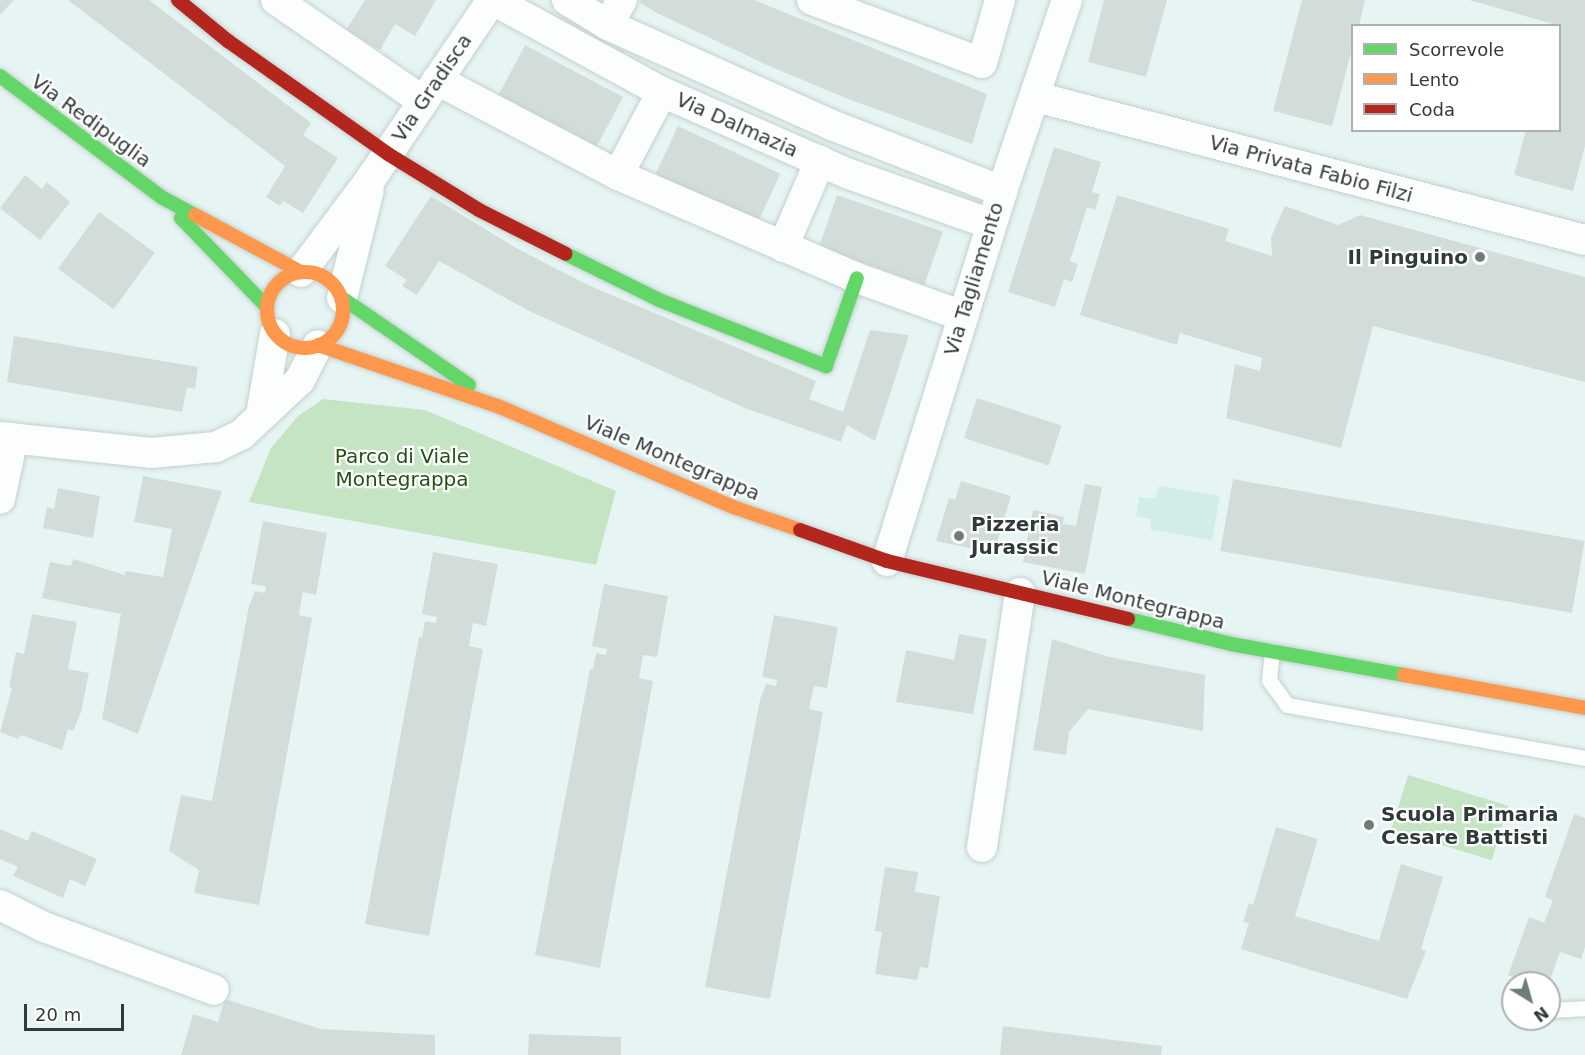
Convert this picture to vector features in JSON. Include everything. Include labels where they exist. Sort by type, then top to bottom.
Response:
[{"type":"main road","points":[[178,0],[380,165],[479,210],[580,263],[659,300],[826,366],[857,278]]},
{"type":"main road","name":"Via Redipuglia","points":[[0,76],[161,197],[301,272]]},
{"type":"main road","name":"Via Redipuglia","points":[[161,197],[271,320]]},
{"type":"main road","points":[[271,320],[278,283],[301,272]]},
{"type":"main road","name":"Viale Montegrappa","points":[[301,272],[326,278],[342,298],[500,406]]},
{"type":"main road","points":[[318,345],[340,326],[342,298]]},
{"type":"main road","name":"Viale Montegrappa","points":[[271,320],[288,343],[303,348],[318,345],[500,406],[733,507],[887,561],[1272,651],[1585,706]]},
{"type":"street","name":"Via Gradisca","points":[[301,272],[380,165],[492,0]]},
{"type":"street","name":"Via Dalmazia","points":[[492,0],[662,92],[819,161],[992,224]]},
{"type":"street","name":"Via Dalmazia","points":[[567,0],[615,12],[829,124],[1002,191]]},
{"type":"street","points":[[812,0],[982,63],[1000,0]]},
{"type":"street","name":"Via Tagliamento","points":[[887,561],[1002,191],[1036,97],[1067,0]]},
{"type":"street","points":[[285,2],[430,90],[618,176],[783,247],[857,278],[963,316]]},
{"type":"street","points":[[618,176],[662,92]]},
{"type":"street","name":"Via Privata Fabio Filzi","points":[[1036,97],[1585,240]]},
{"type":"street","points":[[783,247],[819,161]]},
{"type":"street","name":"Via Gradisca","points":[[342,298],[380,165]]},
{"type":"street","points":[[261,415],[271,320]]},
{"type":"street","points":[[0,499],[7,438],[150,453],[216,447],[241,435],[300,380],[318,345]]},
{"type":"street","points":[[982,847],[1020,593]]},
{"type":"street","points":[[0,905],[54,931],[214,990]]},
{"type":"lane","points":[[1272,651],[1269,680],[1287,705],[1585,758]]},
{"type":"lane","points":[[1561,1009],[1585,1008]]},
{"type":"shaded area","points":[[1159,486],[1220,496],[1212,540],[1150,529],[1151,519],[1136,516],[1139,497],[1155,499]]},
{"type":"green space","name":"Parco di Viale Montegrappa","points":[[323,399],[425,410],[616,491],[596,565],[249,502],[271,448],[298,416]]},
{"type":"green space","points":[[1408,775],[1508,806],[1492,860],[1391,830]]},
{"type":"building","points":[[0,0],[14,0],[0,15]]},
{"type":"building","points":[[68,0],[149,0],[311,123],[303,135],[338,158],[303,213],[283,201],[280,206],[266,197],[285,166]]},
{"type":"building","points":[[365,0],[436,0],[415,36],[395,24],[380,50],[346,30]]},
{"type":"building","points":[[641,0],[754,0],[987,94],[972,144],[848,99],[767,65],[659,14],[640,3]]},
{"type":"building","points":[[1104,0],[1167,0],[1146,77],[1088,62]]},
{"type":"building","points":[[1302,0],[1365,0],[1359,24],[1351,24],[1351,53],[1332,126],[1273,111]]},
{"type":"building","points":[[1469,0],[1585,0],[1585,146],[1573,191],[1514,175],[1525,132],[1561,132],[1561,24],[1553,24]]},
{"type":"building","points":[[525,45],[623,97],[597,147],[499,94]]},
{"type":"building","points":[[678,126],[780,174],[758,222],[656,174]]},
{"type":"building","points":[[1054,147],[1101,162],[1092,192],[1100,194],[1095,210],[1087,207],[1070,261],[1078,264],[1072,282],[1064,279],[1055,307],[1008,292]]},
{"type":"building","points":[[25,175],[42,189],[47,182],[70,202],[40,240],[0,208]]},
{"type":"building","points":[[837,195],[943,231],[925,284],[819,248]]},
{"type":"building","points":[[1117,195],[1229,229],[1225,241],[1272,256],[1271,237],[1285,206],[1338,225],[1360,215],[1585,277],[1585,382],[1373,326],[1341,448],[1226,418],[1235,364],[1260,371],[1262,358],[1180,333],[1177,345],[1080,315]]},
{"type":"building","points":[[431,196],[516,248],[588,285],[816,381],[809,399],[843,412],[870,330],[909,335],[875,441],[847,425],[841,442],[745,408],[527,310],[439,261],[417,295],[402,286],[407,280],[385,266]]},
{"type":"building","points":[[99,212],[155,253],[114,309],[58,269]]},
{"type":"building","points":[[14,336],[198,367],[195,389],[187,387],[182,412],[7,382]]},
{"type":"building","points":[[977,398],[1062,426],[1049,465],[964,438]]},
{"type":"building","points":[[143,476],[222,491],[138,734],[102,719],[121,614],[42,598],[50,562],[71,566],[73,559],[125,575],[125,571],[163,577],[172,529],[134,522]]},
{"type":"building","points":[[1233,479],[1585,541],[1572,613],[1220,551]]},
{"type":"building","points":[[961,481],[1011,496],[994,553],[936,541],[949,498],[955,500]]},
{"type":"building","points":[[1085,484],[1102,487],[1085,574],[1023,562],[1033,510],[1064,517],[1063,524],[1076,526]]},
{"type":"building","points":[[58,488],[100,496],[93,538],[43,528],[47,507],[54,509]]},
{"type":"building","points":[[263,521],[327,533],[316,595],[303,592],[299,615],[312,618],[259,905],[194,893],[199,870],[169,851],[181,795],[212,801],[249,606],[255,591],[265,593],[266,586],[251,584]]},
{"type":"building","points":[[433,552],[498,564],[486,626],[473,623],[469,646],[483,649],[429,936],[365,924],[419,637],[422,638],[425,621],[436,623],[437,617],[422,614]]},
{"type":"building","points":[[604,584],[668,596],[657,657],[643,655],[639,678],[653,681],[600,968],[535,955],[590,669],[593,669],[596,653],[606,655],[607,649],[592,646]]},
{"type":"building","points":[[32,614],[77,622],[68,669],[89,673],[81,712],[73,731],[68,729],[62,750],[21,735],[18,739],[0,732],[12,688],[9,687],[16,652],[24,654]]},
{"type":"building","points":[[774,615],[838,627],[827,688],[814,686],[809,709],[823,712],[770,999],[705,987],[760,700],[766,684],[776,686],[777,680],[762,677]]},
{"type":"building","points":[[959,634],[987,639],[973,714],[896,702],[906,650],[954,660]]},
{"type":"building","points":[[1052,639],[1109,657],[1205,675],[1203,731],[1088,709],[1069,732],[1066,755],[1033,750]]},
{"type":"building","points":[[1574,814],[1585,818],[1585,947],[1581,959],[1560,952],[1553,971],[1509,971],[1529,917],[1544,923],[1553,900],[1545,897]]},
{"type":"building","points":[[1276,827],[1318,839],[1295,916],[1379,941],[1401,864],[1443,877],[1421,949],[1426,951],[1407,999],[1241,949],[1249,923],[1243,922],[1249,903],[1253,905]]},
{"type":"building","points":[[0,829],[28,841],[32,831],[97,859],[85,886],[70,879],[63,898],[13,876],[18,867],[0,859]]},
{"type":"building","points":[[885,867],[918,872],[915,892],[940,896],[928,968],[920,967],[917,980],[875,974],[882,932],[875,931]]},
{"type":"building","points":[[225,999],[321,1029],[435,1035],[435,1055],[181,1055],[193,1014],[218,1022]]},
{"type":"building","points":[[1003,1026],[1162,1046],[1161,1055],[1000,1055]]},
{"type":"building","points":[[529,1034],[621,1037],[621,1055],[528,1055]]},
{"type":"traffic: fast","points":[[0,76],[161,197],[195,215]]},
{"type":"traffic: fast","points":[[181,218],[267,307]]},
{"type":"traffic: fast","points":[[566,254],[659,300],[826,366],[857,278]]},
{"type":"traffic: fast","points":[[342,298],[469,385]]},
{"type":"traffic: fast","points":[[1128,619],[1231,644],[1404,675]]},
{"type":"traffic: slow","points":[[195,215],[301,272]]},
{"type":"traffic: slow","points":[[305,272],[319,275],[332,283],[340,296],[343,310],[340,324],[332,337],[319,345],[305,348],[291,345],[278,337],[270,324],[267,310],[270,296],[278,283],[291,275],[305,272]]},
{"type":"traffic: slow","points":[[318,345],[500,407],[733,507],[800,530]]},
{"type":"traffic: slow","points":[[1404,675],[1585,708]]},
{"type":"traffic: jam","points":[[178,0],[228,41],[388,154],[479,210],[566,254]]},
{"type":"traffic: jam","points":[[800,530],[887,561],[1128,619]]},
{"type":"place","name":"Il Pinguino","points":[[1480,257]]},
{"type":"place","name":"Pizzeria Jurassic","points":[[959,536]]},
{"type":"place","name":"Scuola Primaria Cesare Battisti","points":[[1369,825]]}]
